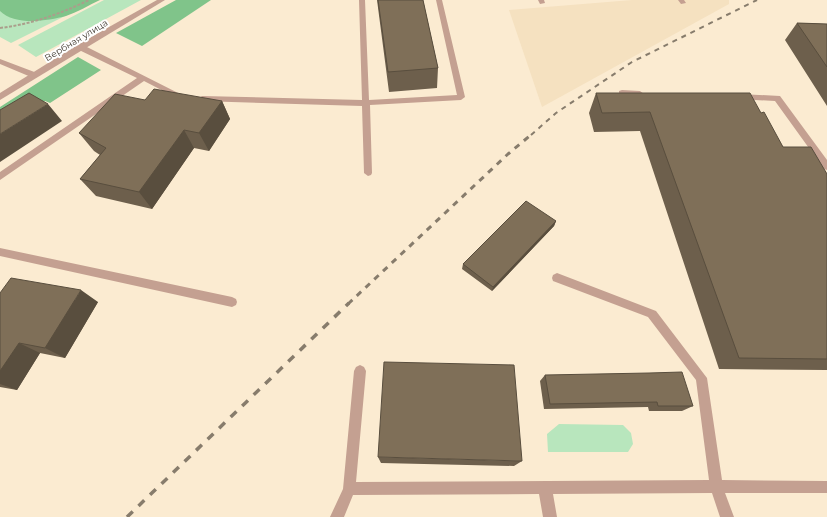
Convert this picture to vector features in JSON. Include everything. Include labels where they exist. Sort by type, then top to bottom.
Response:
[{"type":"street","name":"Вербная улица","points":[[0,97],[80,47],[162,0]]},
{"type":"street","points":[[362,0],[368,173]]},
{"type":"street","points":[[80,47],[143,78],[191,99],[365,103],[461,97],[439,0]]},
{"type":"street","points":[[0,61],[34,75]]},
{"type":"street","points":[[0,177],[70,127],[143,78]]},
{"type":"street","points":[[622,93],[646,94]]},
{"type":"street","points":[[731,97],[778,98],[827,167]]},
{"type":"street","points":[[0,252],[232,302]]},
{"type":"street","points":[[557,278],[652,314],[702,378],[716,486],[727,517]]},
{"type":"street","points":[[337,517],[349,489],[360,371]]},
{"type":"street","points":[[349,489],[716,486],[827,487]]},
{"type":"street","points":[[545,488],[550,517]]},
{"type":"path","points":[[0,28],[14,27],[49,17],[90,0]]},
{"type":"shaded area","points":[[632,0],[729,0],[729,4],[542,107],[509,10]]},
{"type":"green space","points":[[0,0],[97,0],[11,43],[0,37]]},
{"type":"green space","points":[[0,0],[100,0],[66,16],[41,21],[32,21],[14,19],[6,16],[0,11]]},
{"type":"green space","points":[[104,0],[141,0],[36,57],[18,45]]},
{"type":"green space","points":[[176,0],[211,0],[142,46],[116,33]]},
{"type":"green space","points":[[78,57],[101,70],[50,103],[45,101],[0,131],[0,107]]},
{"type":"green space","points":[[559,424],[623,425],[631,433],[633,444],[628,452],[548,452],[547,434]]},
{"type":"building","points":[[378,0],[423,0],[438,68],[388,72]]},
{"type":"building","points":[[797,23],[827,24],[827,67]]},
{"type":"building","points":[[154,89],[222,101],[199,133],[184,130],[139,192],[80,179],[106,148],[79,133],[115,94],[145,100]]},
{"type":"building","points":[[29,93],[48,104],[0,134],[0,110]]},
{"type":"building","points":[[596,93],[750,93],[761,113],[764,112],[783,147],[811,147],[827,174],[827,359],[739,358],[650,112],[602,113]]},
{"type":"building","points":[[526,201],[556,221],[493,287],[463,264]]},
{"type":"building","points":[[11,278],[81,290],[45,348],[19,343],[0,371],[0,293]]},
{"type":"building","points":[[384,362],[514,365],[522,461],[378,457]]},
{"type":"building","points":[[682,372],[693,406],[658,406],[657,402],[550,404],[545,375],[649,373]]},
{"type":"railway","points":[[531,135],[556,113],[632,62],[757,0]]},
{"type":"railway","points":[[348,304],[508,154],[532,134]]},
{"type":"railway","points":[[127,517],[349,303]]}]
